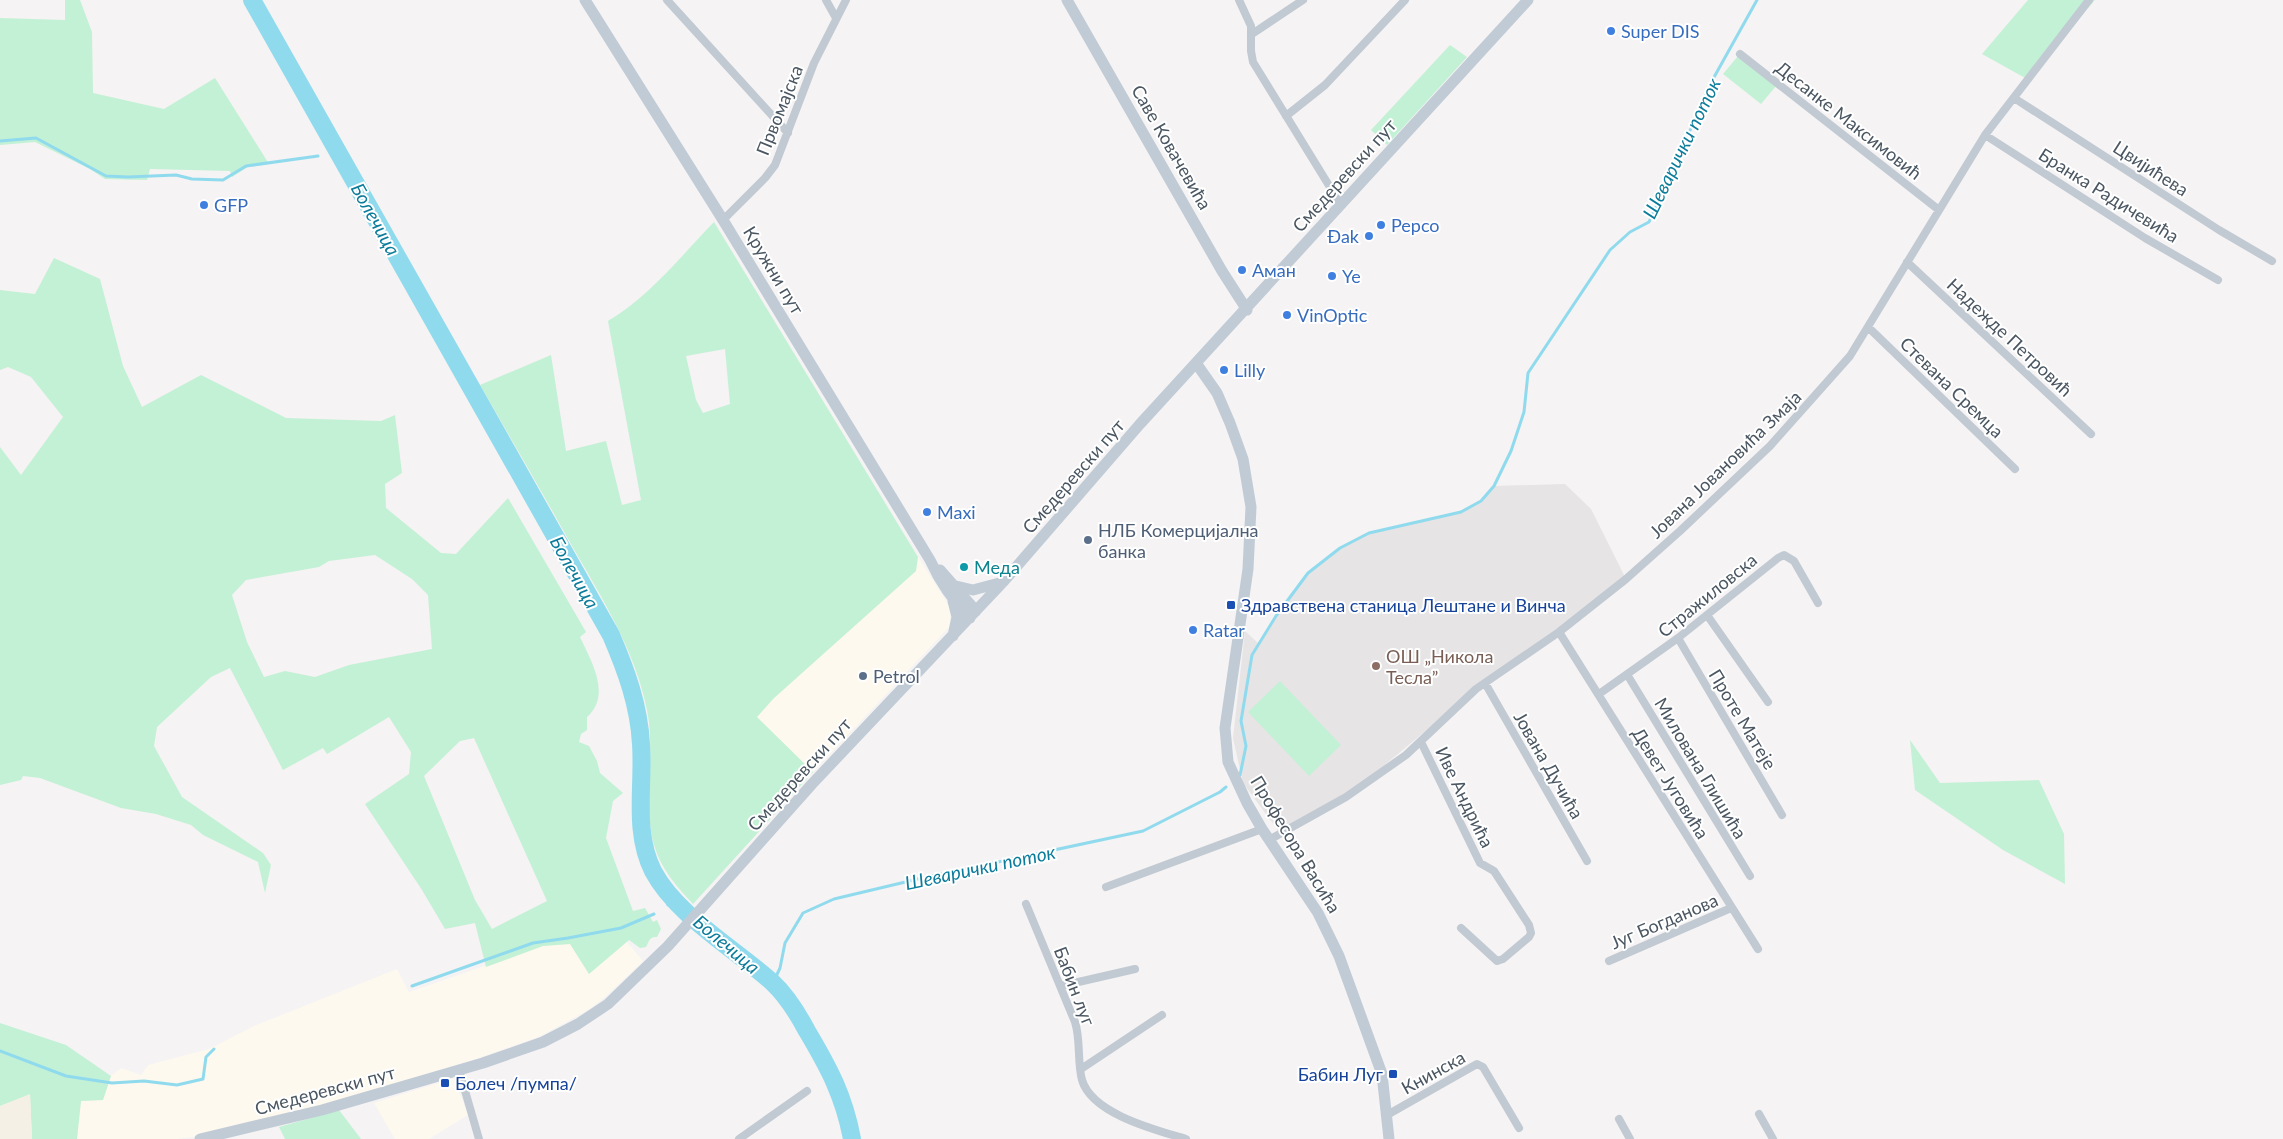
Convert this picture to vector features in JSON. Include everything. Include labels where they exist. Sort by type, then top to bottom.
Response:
[{"type":"main road","name":"Кружни пут","points":[[585,0],[723,220],[930,560],[937,576],[973,615]]},
{"type":"main road","name":"Саве Ковачевића","points":[[1067,0],[1246,310]]},
{"type":"main road","name":"Смедеревски пут","points":[[200,1139],[322,1110],[459,1070],[543,1042],[592,1015],[636,979],[812,784],[1004,581],[1196,363],[1528,0]]},
{"type":"main road","name":"Професора Васића","points":[[1196,363],[1217,393],[1230,423],[1243,459],[1252,507],[1248,568],[1227,712],[1225,739],[1231,770],[1262,829],[1318,913],[1339,956],[1382,1074],[1389,1139]]},
{"type":"main road","points":[[952,637],[957,616],[952,591],[973,590],[1004,581]]},
{"type":"street","points":[[667,0],[788,133]]},
{"type":"street","points":[[826,0],[836,18]]},
{"type":"street","name":"Првомајска","points":[[723,220],[765,178],[774,165],[814,63],[846,0]]},
{"type":"street","points":[[1239,0],[1252,34],[1251,51],[1253,62],[1341,205]]},
{"type":"street","points":[[1252,34],[1303,0]]},
{"type":"street","points":[[1286,116],[1325,85],[1405,0]]},
{"type":"street","name":"Јована Јовановића Змаја","points":[[1269,840],[1346,797],[1421,742],[1476,689],[1559,632],[1630,576],[1764,451],[1845,362],[1868,328],[1985,135],[2014,98],[2026,79],[2089,0]]},
{"type":"street","name":"Десанке Максимовић","points":[[1740,54],[1939,210]]},
{"type":"street","name":"Цвијићева","points":[[2014,98],[2219,230],[2272,261]]},
{"type":"street","name":"Бранка Радичевића","points":[[1985,135],[2145,238],[2218,280]]},
{"type":"street","name":"Надежде Петровић","points":[[1907,262],[2091,434]]},
{"type":"street","name":"Стевана Сремца","points":[[1868,328],[2015,468]]},
{"type":"street","name":"Стражиловска","points":[[1599,694],[1628,676],[1778,558],[1784,556],[1794,561],[1818,604]]},
{"type":"street","points":[[1707,615],[1768,702]]},
{"type":"street","name":"Девет Југовића","points":[[1559,632],[1758,949]]},
{"type":"street","name":"Проте Матеје","points":[[1678,638],[1782,815]]},
{"type":"street","name":"Милована Глишића","points":[[1628,676],[1750,876]]},
{"type":"street","name":"Јована Дучића","points":[[1485,684],[1587,861]]},
{"type":"street","name":"Иве Андрића","points":[[1421,742],[1480,863],[1494,871],[1530,925],[1531,933],[1504,959],[1497,961],[1461,928]]},
{"type":"street","points":[[1106,886],[1262,829]]},
{"type":"street","name":"Бабин луг","points":[[1026,904],[1079,1034],[1082,1080],[1087,1091],[1129,1122],[1186,1139]]},
{"type":"street","name":"Југ Богданова","points":[[1609,961],[1731,908]]},
{"type":"street","points":[[1061,986],[1135,969]]},
{"type":"street","points":[[1081,1069],[1162,1015]]},
{"type":"street","name":"Книнска","points":[[1387,1115],[1477,1064],[1483,1066],[1519,1128]]},
{"type":"street","points":[[459,1070],[479,1138]]},
{"type":"street","points":[[739,1139],[807,1091]]},
{"type":"street","points":[[1759,1114],[1772,1139]]},
{"type":"street","points":[[1619,1119],[1630,1139]]},
{"type":"shaded area","name":"ОШ „Никола Тесла”","points":[[1565,484],[1591,509],[1626,579],[1476,689],[1346,797],[1280,833],[1243,783],[1233,738],[1245,631],[1258,643],[1308,573],[1340,548],[1369,533],[1461,512],[1477,505],[1494,486]]},
{"type":"shaded area","points":[[918,557],[951,609],[950,626],[813,772],[757,717],[773,699],[916,571]]},
{"type":"shaded area","points":[[627,942],[643,961],[604,998],[588,1010],[541,1036],[436,1073],[290,1114],[192,1137],[177,1139],[77,1139],[81,1101],[103,1100],[111,1076],[121,1068],[141,1075],[148,1065],[209,1049],[254,1026],[397,969],[409,992],[543,946],[570,944],[589,974]]},
{"type":"shaded area","points":[[454,1078],[468,1115],[429,1139],[395,1139],[374,1103]]},
{"type":"green space","points":[[65,0],[80,0],[92,32],[93,93],[164,109],[215,78],[269,164],[248,167],[232,177],[230,171],[150,169],[147,180],[105,179],[90,169],[35,142],[0,145],[0,18],[65,20]]},
{"type":"green space","points":[[2028,0],[2095,0],[2027,79],[1982,54]]},
{"type":"green space","points":[[1450,45],[1467,57],[1387,145],[1371,130]]},
{"type":"green space","points":[[1738,56],[1776,86],[1761,104],[1723,74]]},
{"type":"green space","points":[[714,222],[918,557],[916,571],[773,699],[757,717],[813,772],[693,904],[665,870],[654,845],[649,812],[650,744],[647,710],[642,688],[626,645],[595,585],[480,385],[551,355],[566,451],[606,441],[622,505],[641,500],[608,321],[651,288]],"holes":[[[725,349],[730,404],[703,413],[696,400],[686,356]]]},
{"type":"green space","points":[[54,258],[100,279],[123,366],[142,407],[201,375],[286,418],[381,421],[395,415],[402,473],[385,484],[386,508],[441,553],[456,554],[508,498],[586,632],[580,637],[594,667],[599,688],[598,699],[587,717],[587,730],[581,734],[579,742],[589,746],[597,761],[600,773],[623,793],[613,801],[606,838],[633,911],[645,908],[653,922],[657,920],[661,929],[657,937],[651,938],[646,947],[640,948],[629,940],[589,974],[570,944],[543,946],[486,967],[475,923],[445,929],[422,890],[365,804],[409,774],[411,752],[389,717],[327,754],[323,748],[283,770],[230,668],[211,677],[157,727],[154,746],[182,797],[263,853],[271,865],[265,893],[258,862],[203,835],[191,825],[156,814],[121,808],[40,778],[23,776],[21,780],[0,785],[0,447],[21,475],[63,417],[31,377],[8,367],[0,370],[0,290],[35,294]],"holes":[[[375,555],[412,579],[428,595],[432,649],[349,665],[315,677],[285,671],[264,677],[247,642],[232,595],[246,580],[319,567],[329,561]],[[474,738],[547,901],[492,929],[475,900],[424,776],[460,741]]]},
{"type":"green space","points":[[1280,681],[1341,745],[1309,776],[1248,712]]},
{"type":"green space","points":[[1910,740],[1940,783],[2039,780],[2064,834],[2065,884],[2003,850],[1915,790]]},
{"type":"green space","points":[[0,1023],[66,1045],[111,1076],[103,1100],[81,1101],[77,1139],[32,1139],[30,1095],[0,1106]]},
{"type":"green space","points":[[339,1110],[361,1139],[285,1139],[279,1127]]},
{"type":"sand","points":[[30,1094],[32,1139],[0,1139],[0,1106]]},
{"type":"waterway","name":"Болечица","points":[[252,0],[611,635],[627,675],[638,715],[642,760],[641,825],[647,856],[653,871],[663,887],[691,917],[772,982],[787,999],[800,1018],[829,1070],[845,1109],[852,1139]]},
{"type":"waterway","name":"Шеварички поток","points":[[1240,775],[1246,746],[1241,721],[1252,655],[1276,616],[1308,573],[1340,548],[1369,533],[1461,512],[1481,501],[1494,486],[1511,451],[1524,412],[1528,373],[1610,250],[1630,232],[1649,222],[1713,79],[1757,0]]},
{"type":"waterway","points":[[0,141],[36,138],[106,176],[176,175],[192,179],[223,180],[246,166],[318,156]]},
{"type":"waterway","name":"Шеварички поток","points":[[773,983],[780,968],[785,943],[803,913],[834,899],[1143,831],[1220,792],[1226,787]]},
{"type":"waterway","points":[[668,905],[675,900]]},
{"type":"waterway","points":[[412,986],[533,943],[621,928],[654,914]]},
{"type":"waterway","points":[[0,1051],[66,1076],[112,1083],[144,1081],[177,1085],[203,1079],[206,1057],[214,1049]]},
{"type":"place","name":"Super DIS","points":[[1611,31]]},
{"type":"place","name":"GFP","points":[[204,205]]},
{"type":"place","name":"Pepco","points":[[1381,225]]},
{"type":"place","name":"Đak","points":[[1369,236]]},
{"type":"place","name":"Аман","points":[[1242,270]]},
{"type":"place","name":"Ye","points":[[1332,276]]},
{"type":"place","name":"VinOptic","points":[[1287,315]]},
{"type":"place","name":"Lilly","points":[[1224,370]]},
{"type":"place","name":"Maxi","points":[[927,512]]},
{"type":"place","name":"НЛБ Комерцијална банка","points":[[1088,540]]},
{"type":"place","name":"Меда","points":[[964,567]]},
{"type":"place","name":"Здравствена станица Лештане и Винча","points":[[1231,605]]},
{"type":"place","name":"Ratar","points":[[1193,630]]},
{"type":"place","name":"ОШ „Никола Тесла”","points":[[1376,666]]},
{"type":"place","name":"Petrol","points":[[863,676]]},
{"type":"place","name":"Бабин Луг","points":[[1393,1074]]},
{"type":"place","name":"Болеч /пумпа/","points":[[445,1083]]}]
